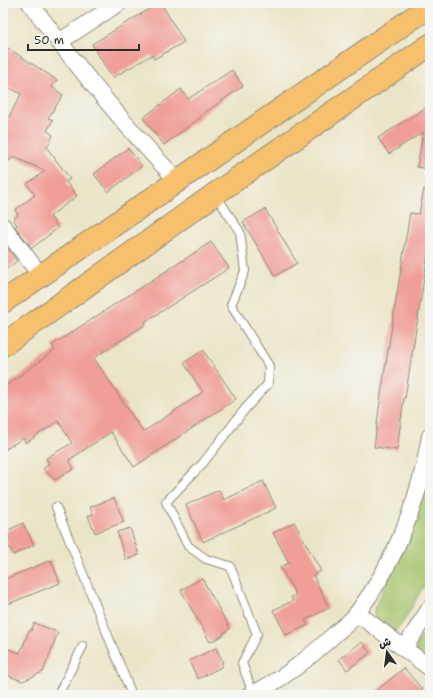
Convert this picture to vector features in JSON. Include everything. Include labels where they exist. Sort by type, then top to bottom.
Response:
[{"type":"highway","points":[[3,302],[430,6]]},
{"type":"highway","points":[[3,345],[215,194],[430,45]]},
{"type":"street","points":[[30,3],[138,141],[178,181]]},
{"type":"street","points":[[59,42],[119,3]]},
{"type":"street","points":[[3,226],[41,276]]},
{"type":"street","points":[[252,694],[306,661],[358,613],[378,582],[398,542],[418,491],[430,436]]},
{"type":"street","points":[[404,649],[430,608]]},
{"type":"street","points":[[358,613],[430,668]]},
{"type":"lane","points":[[215,194],[240,232],[245,271],[231,305],[269,366],[268,384],[245,409],[203,463],[166,502],[188,546],[206,559],[230,566],[257,634],[242,663],[252,694]]},
{"type":"lane","points":[[56,507],[132,695]]},
{"type":"lane","points":[[58,695],[83,646]]},
{"type":"green space","points":[[430,463],[430,575],[403,622],[392,635],[375,621],[374,610],[407,540]]},
{"type":"green space","points":[[430,626],[430,665],[415,654],[417,643]]},
{"type":"building","points":[[161,3],[184,42],[154,59],[152,55],[112,78],[92,44]]},
{"type":"building","points":[[3,45],[57,80],[52,87],[63,95],[48,118],[53,120],[47,131],[53,135],[47,148],[70,179],[66,182],[77,196],[50,216],[58,228],[32,248],[15,227],[17,225],[13,219],[18,215],[15,210],[35,195],[27,184],[45,171],[14,157],[3,165],[3,128],[21,94],[3,84]]},
{"type":"building","points":[[232,70],[243,86],[200,116],[201,117],[164,145],[143,118],[181,89],[188,99]]},
{"type":"building","points":[[430,105],[430,128],[427,130],[430,130],[430,169],[417,167],[423,132],[389,154],[378,138]]},
{"type":"building","points":[[128,148],[142,166],[108,192],[94,174]]},
{"type":"building","points":[[424,189],[430,190],[430,241],[405,398],[404,397],[397,450],[374,447],[410,213],[419,214]]},
{"type":"building","points":[[265,209],[297,263],[275,276],[243,222]]},
{"type":"building","points":[[3,242],[17,261],[3,272]]},
{"type":"building","points":[[211,242],[229,268],[145,322],[146,324],[94,358],[143,432],[203,392],[184,363],[203,350],[236,399],[134,467],[111,432],[69,460],[74,469],[55,480],[43,469],[49,464],[46,458],[72,443],[58,421],[26,443],[23,438],[3,451],[3,388],[55,350],[52,345]]},
{"type":"building","points":[[263,481],[276,508],[203,542],[186,505],[219,490],[224,500]]},
{"type":"building","points":[[114,498],[124,522],[95,533],[88,516],[93,514],[90,507]]},
{"type":"building","points":[[294,522],[321,571],[313,575],[329,608],[305,620],[308,625],[286,635],[273,610],[293,601],[291,597],[296,595],[280,567],[289,563],[273,533]]},
{"type":"building","points":[[23,523],[34,545],[13,555],[3,533]]},
{"type":"building","points":[[130,528],[139,555],[126,560],[117,532]]},
{"type":"building","points":[[51,560],[60,583],[3,606],[3,580]]},
{"type":"building","points":[[202,578],[230,629],[223,633],[224,635],[210,642],[181,590]]},
{"type":"building","points":[[34,623],[58,632],[43,672],[23,681],[3,674],[3,647],[20,653]]},
{"type":"building","points":[[362,642],[370,653],[347,670],[339,659]]},
{"type":"building","points":[[216,648],[223,662],[221,663],[223,666],[198,679],[189,661]]},
{"type":"building","points":[[404,668],[427,695],[371,695]]}]
